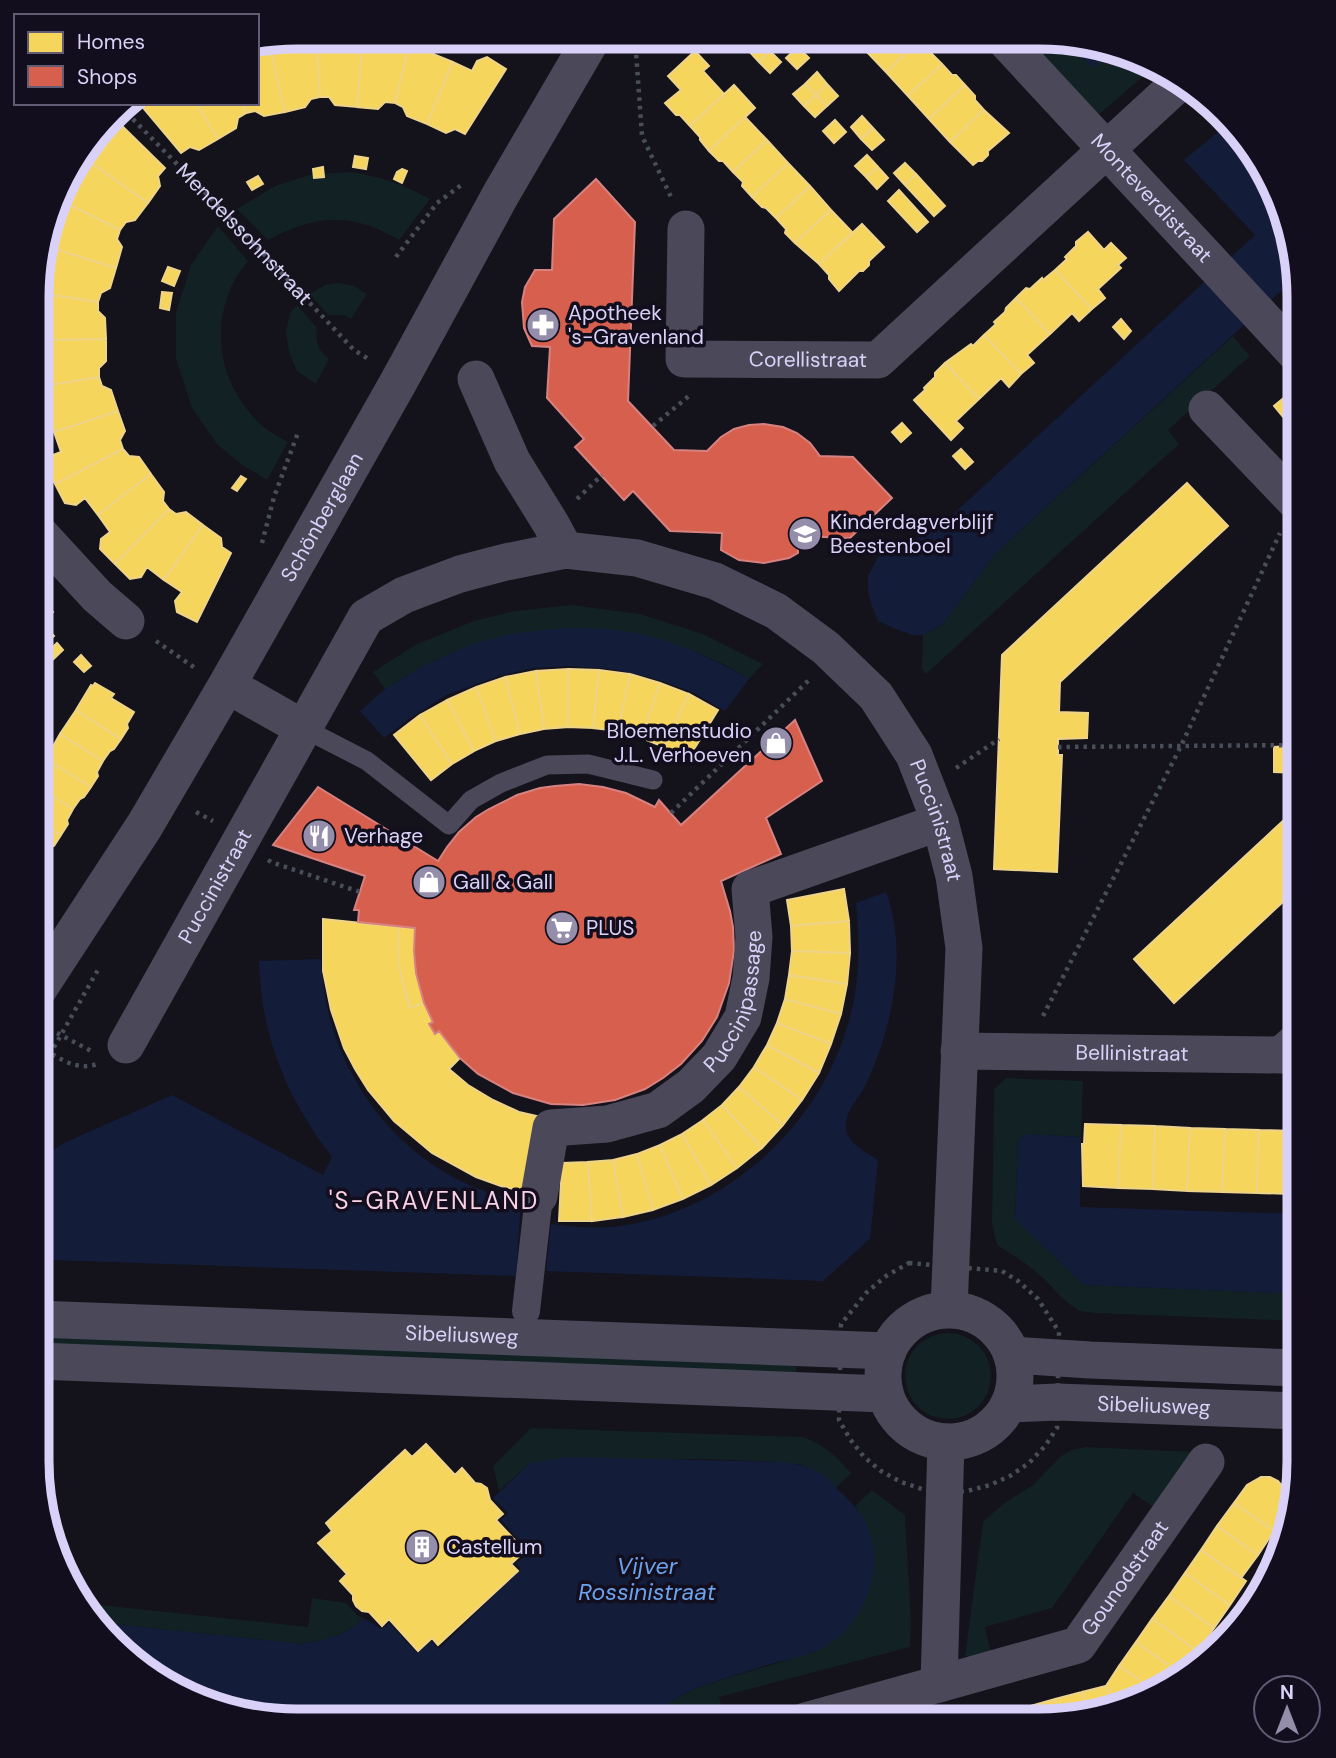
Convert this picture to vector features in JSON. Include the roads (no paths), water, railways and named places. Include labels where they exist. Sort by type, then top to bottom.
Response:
[{"type":"street","name":"Monteverdistraat","points":[[1013,49],[1287,343]]},
{"type":"street","name":"Schönberglaan","points":[[49,972],[145,825],[227,685],[501,194],[585,50]]},
{"type":"street","points":[[1107,149],[1173,88]]},
{"type":"street","name":"Corellistraat","points":[[686,229],[684,359],[878,360],[1107,149]]},
{"type":"street","points":[[477,379],[512,461],[565,550]]},
{"type":"street","points":[[1207,409],[1287,490]]},
{"type":"street","points":[[49,545],[97,596],[126,621]]},
{"type":"street","name":"Puccinistraat","points":[[120,1049],[243,838],[366,617],[404,595],[460,574],[565,550],[638,558],[715,581],[776,611],[834,656],[876,696],[914,755],[940,822],[954,876],[964,948],[949,1309]]},
{"type":"street","points":[[227,685],[303,728]]},
{"type":"street","name":"Puccinipassage","points":[[539,1196],[551,1128],[607,1124],[658,1110],[691,1086],[719,1057],[743,1017],[751,978],[754,937],[750,889],[940,822]]},
{"type":"street","name":"Bellinistraat","points":[[959,1051],[1281,1055],[1286,1051]]},
{"type":"street","points":[[526,1311],[539,1196]]},
{"type":"street","points":[[949,1309],[970,1313],[996,1329],[1012,1355],[1015,1380],[1009,1404],[987,1430],[965,1440],[946,1442],[927,1438],[908,1428],[894,1413],[885,1394],[883,1368],[887,1351],[902,1329],[912,1320],[949,1309]]},
{"type":"street","name":"Sibeliusweg","points":[[49,1319],[887,1351]]},
{"type":"street","name":"Sibeliusweg","points":[[1012,1355],[1286,1368]]},
{"type":"street","name":"Sibeliusweg","points":[[49,1361],[885,1394]]},
{"type":"street","name":"Sibeliusweg","points":[[1009,1404],[1066,1403],[1286,1411]]},
{"type":"street","points":[[939,1684],[946,1442]]},
{"type":"street","name":"Gounodstraat","points":[[848,1709],[1078,1645],[1206,1462]]},
{"type":"lane","points":[[303,728],[367,761],[449,825],[471,800],[501,783],[547,765],[587,764],[653,780]]},
{"type":"water","points":[[1078,52],[1104,57],[1093,68]]},
{"type":"water","points":[[1220,130],[1241,154],[1254,173],[1274,217],[1285,264],[1286,286],[996,553],[943,624],[923,635],[912,635],[878,621],[868,591],[868,576],[878,557],[936,530],[1255,235],[1184,160]]},
{"type":"water","points":[[564,628],[626,631],[645,635],[699,653],[749,679],[725,711],[692,692],[653,678],[611,669],[568,666],[534,668],[502,675],[446,695],[384,738],[360,711],[385,689],[423,666],[467,646],[509,634]]},
{"type":"water","points":[[886,892],[896,939],[890,1014],[876,1062],[846,1121],[847,1133],[853,1143],[878,1160],[870,1239],[823,1281],[546,1271],[551,1224],[612,1227],[660,1217],[697,1202],[732,1182],[763,1158],[791,1129],[815,1096],[834,1061],[848,1024],[858,964],[856,903]]},
{"type":"water","points":[[321,959],[324,992],[343,1057],[378,1114],[400,1138],[426,1160],[455,1178],[487,1192],[521,1201],[516,1276],[49,1258],[49,1152],[64,1143],[172,1095],[323,1175],[332,1157],[301,1112],[279,1065],[265,1015],[259,961]]},
{"type":"water","points":[[1026,1134],[1081,1137],[1080,1207],[1286,1214],[1286,1293],[1084,1285],[1015,1219],[1018,1141]]},
{"type":"water","name":"Vijver Rossinistraat","points":[[568,1457],[783,1462],[802,1465],[828,1479],[856,1508],[866,1523],[874,1555],[870,1588],[855,1618],[832,1642],[801,1656],[701,1686],[661,1709],[264,1707],[217,1696],[173,1676],[133,1648],[109,1624],[303,1644],[343,1633],[364,1618],[381,1629],[389,1623],[417,1653],[431,1641],[439,1649],[521,1569],[516,1564],[529,1551],[501,1520],[508,1513],[493,1498],[530,1463]]},
{"type":"place","name":"Apotheek 's-Gravenland","points":[[543,325]]},
{"type":"place","name":"Kinderdagverblijf Beestenboel","points":[[805,534]]},
{"type":"place","name":"Bloemenstudio J.L. Verhoeven","points":[[776,743]]},
{"type":"place","name":"Verhage","points":[[319,836]]},
{"type":"place","name":"Gall & Gall","points":[[429,882]]},
{"type":"place","name":"PLUS","points":[[562,928]]},
{"type":"place","name":"Castellum","points":[[422,1547]]},
{"type":"district","name":"'S-GRAVENLAND","points":[[434,1200]]}]
